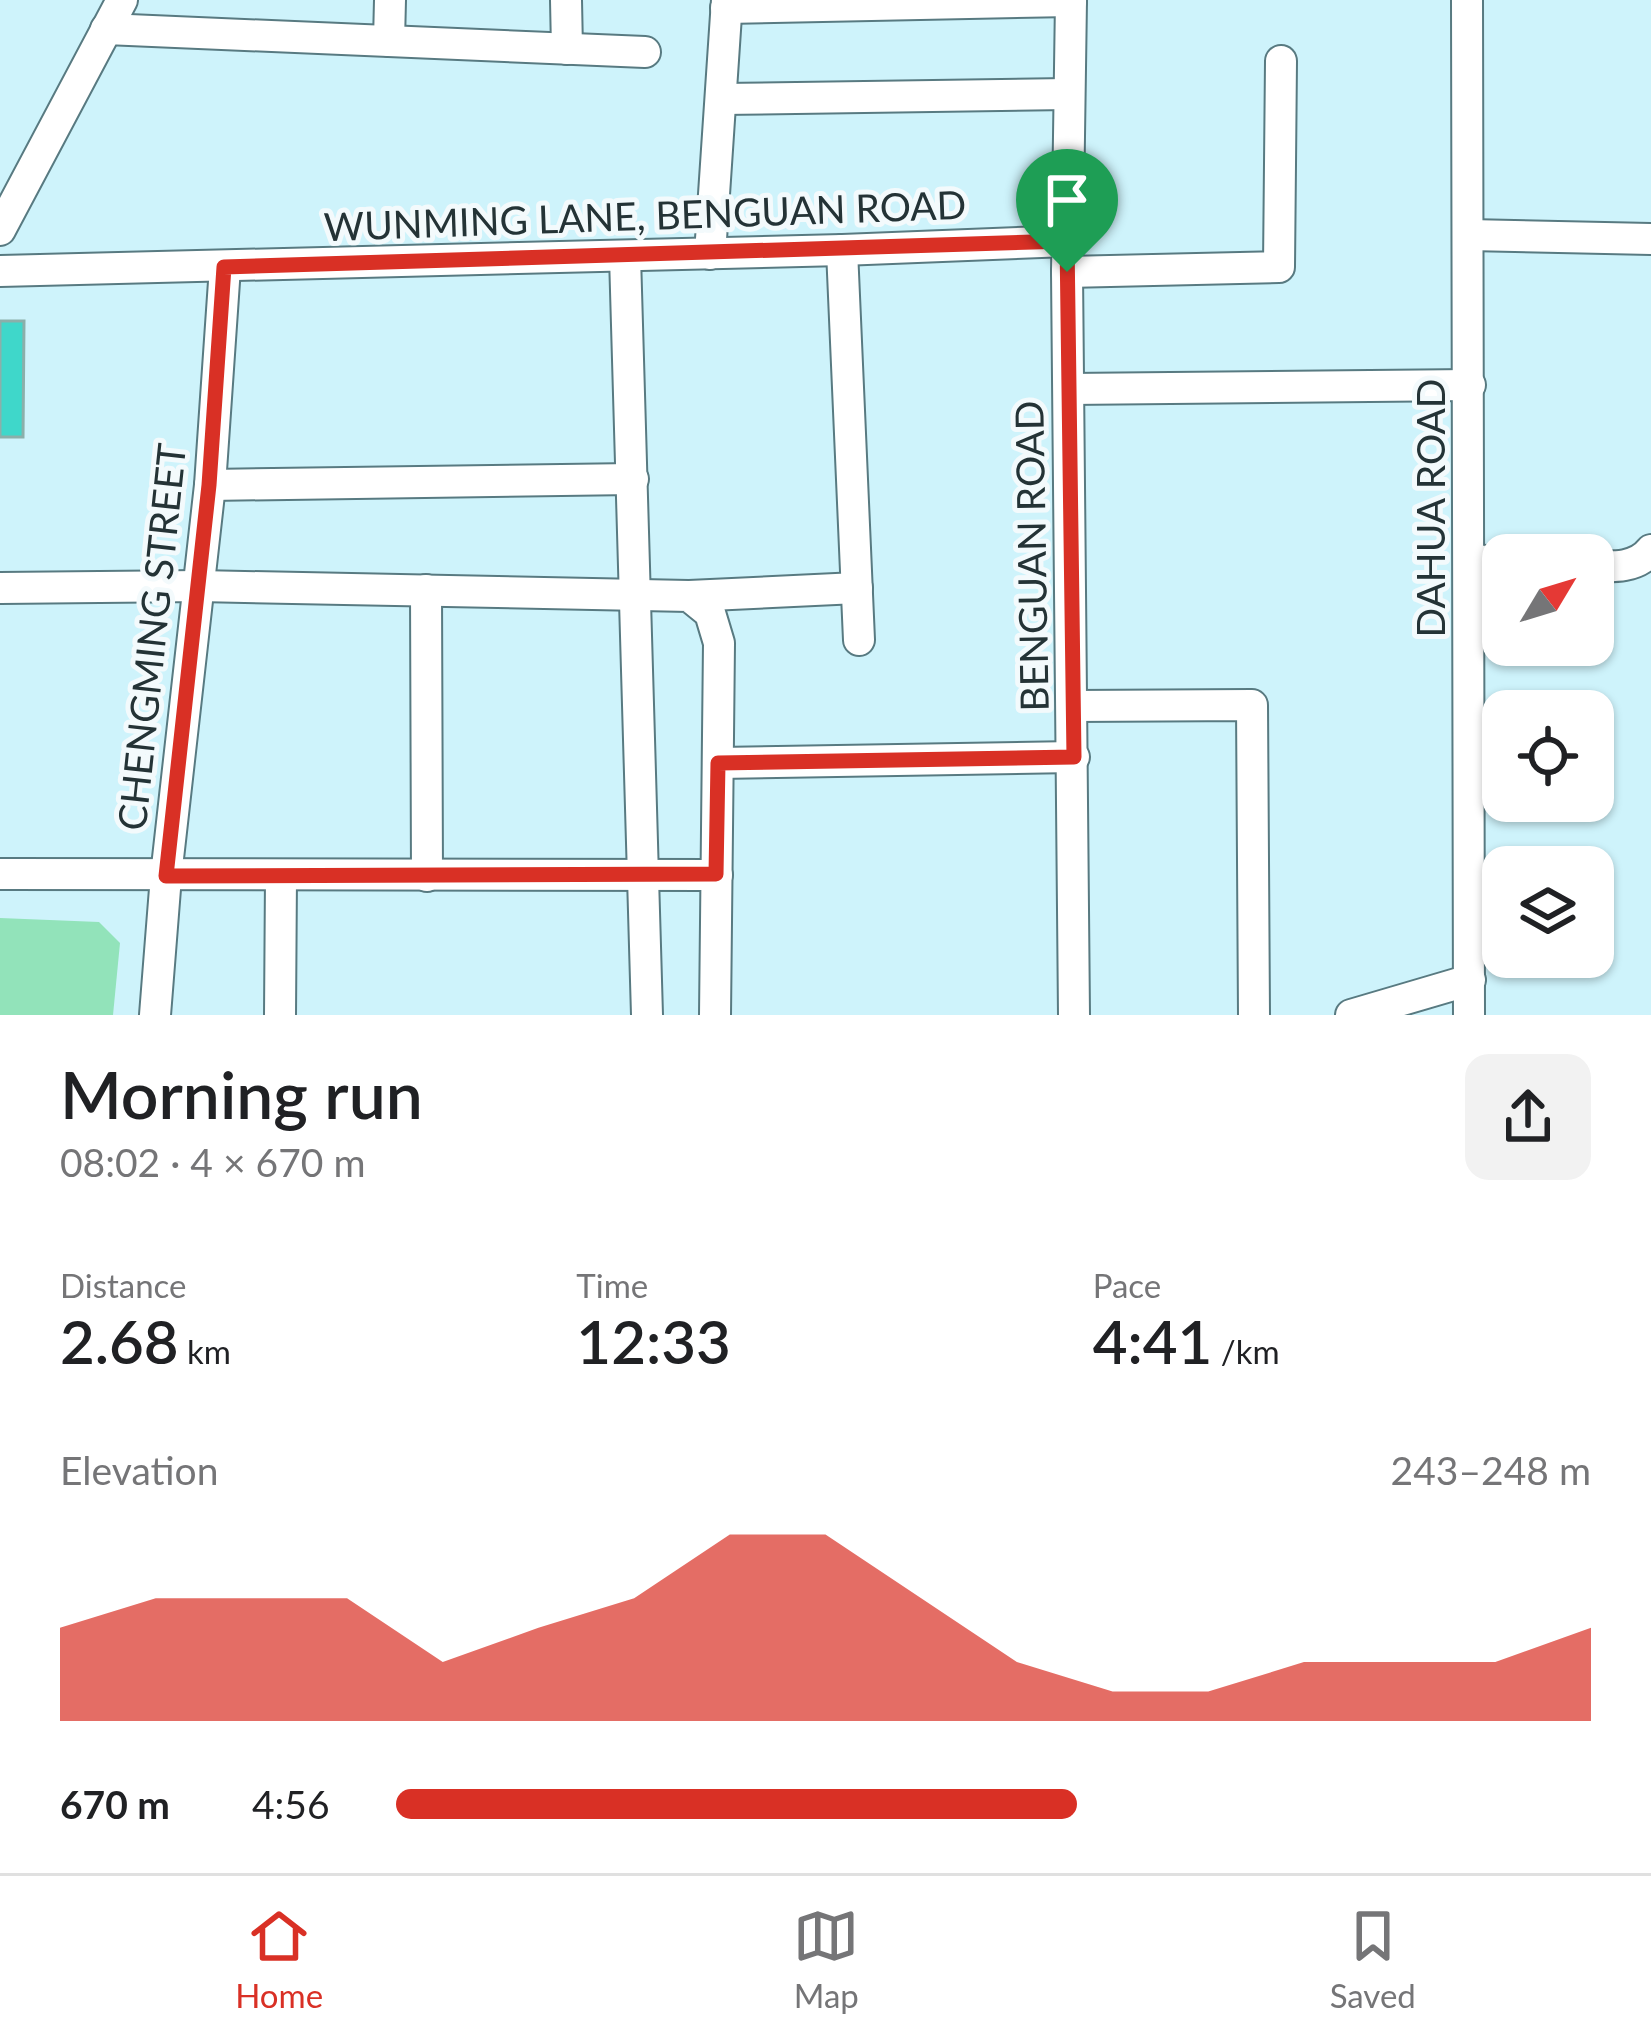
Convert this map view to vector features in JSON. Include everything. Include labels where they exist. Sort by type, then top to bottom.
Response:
[{"type":"street","points":[[0,230],[122,0]]},
{"type":"street","points":[[389,41],[390,0]]},
{"type":"street","points":[[566,0],[567,49]]},
{"type":"street","name":"DAHUA ROAD","points":[[1467,0],[1469,1015]]},
{"type":"street","points":[[710,254],[727,4],[1071,1]]},
{"type":"street","name":"BENGUAN ROAD","points":[[1071,1],[1067,272],[1074,1015]]},
{"type":"street","points":[[106,28],[645,52]]},
{"type":"street","points":[[1067,272],[1280,268],[1281,61]]},
{"type":"street","points":[[721,99],[1068,94]]},
{"type":"street","points":[[1469,236],[1651,239]]},
{"type":"street","name":"WUNMING LANE, BENGUAN ROAD","points":[[0,271],[1067,241]]},
{"type":"street","points":[[842,250],[859,640]]},
{"type":"street","points":[[625,256],[647,1015]]},
{"type":"street","name":"CHENGMING STREET","points":[[155,1015],[209,485],[224,267]]},
{"type":"street","points":[[1069,389],[1470,386]]},
{"type":"street","points":[[209,485],[633,479]]},
{"type":"street","points":[[1614,568],[1646,557],[1651,550]]},
{"type":"street","points":[[1470,560],[1482,561]]},
{"type":"street","points":[[0,588],[199,586],[689,596],[857,589]]},
{"type":"street","points":[[426,590],[427,876]]},
{"type":"street","points":[[689,596],[710,613],[719,643],[715,1015]]},
{"type":"street","points":[[1073,706],[1252,705],[1254,1015]]},
{"type":"street","points":[[718,763],[1074,757]]},
{"type":"street","points":[[0,874],[716,874]]},
{"type":"street","points":[[280,1015],[281,876]]},
{"type":"street","points":[[1351,1015],[1470,980]]},
{"type":"green space","points":[[0,918],[99,922],[120,943],[113,1015],[0,1015]]},
{"type":"building","points":[[0,321],[24,321],[23,437],[0,437]]},
{"type":"route","points":[[1067,241],[1067,272],[1074,757],[718,763],[716,874],[166,876],[209,485],[224,267],[1067,241]]}]
